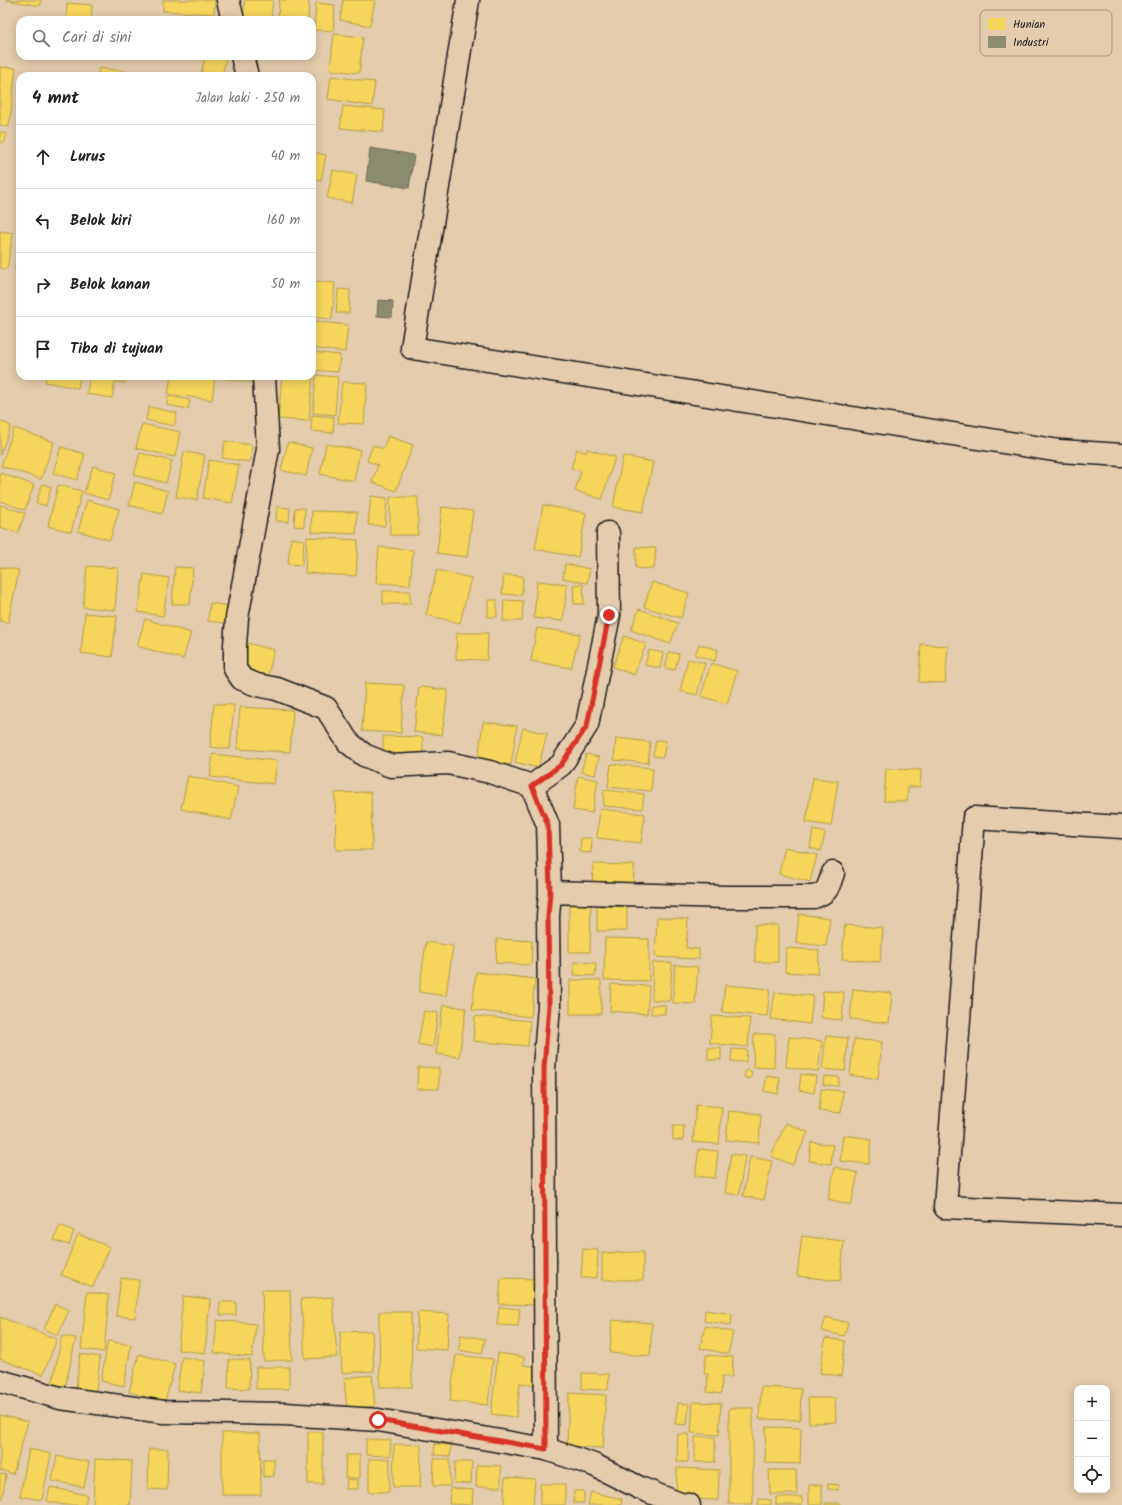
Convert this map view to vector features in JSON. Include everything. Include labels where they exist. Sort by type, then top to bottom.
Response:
[{"type":"street","points":[[228,0],[232,16]]},
{"type":"street","points":[[468,0],[412,348],[1060,451],[1122,455]]},
{"type":"street","points":[[243,60],[246,72]]},
{"type":"street","points":[[264,380],[268,449],[237,618],[234,645],[235,669],[238,674],[242,679],[257,685],[277,689],[326,708],[348,742],[364,755],[391,766],[448,763],[490,772],[532,786],[548,825],[550,892],[548,916],[549,1006],[544,1068],[546,1449]]},
{"type":"street","points":[[532,786],[561,765],[587,726],[609,615],[608,532]]},
{"type":"street","points":[[1122,827],[974,818],[945,1207],[1122,1215]]},
{"type":"street","points":[[550,892],[726,897],[814,896],[823,894],[827,889],[833,873]]},
{"type":"street","points":[[0,1381],[60,1398],[164,1412],[286,1414],[378,1420],[546,1449],[594,1465],[640,1488],[680,1504],[689,1505]]},
{"type":"building: Hunian","points":[[6,0],[41,0],[40,6]]},
{"type":"building: Hunian","points":[[163,0],[215,0],[214,14],[163,11]]},
{"type":"building: Hunian","points":[[245,0],[273,0],[271,16],[243,16]]},
{"type":"building: Hunian","points":[[279,0],[309,0],[308,16],[278,16]]},
{"type":"building: Hunian","points":[[343,0],[375,0],[370,26],[340,20]]},
{"type":"building: Hunian","points":[[67,3],[92,5],[91,16],[66,16]]},
{"type":"building: Hunian","points":[[316,3],[335,5],[333,31],[316,30]]},
{"type":"building: Hunian","points":[[334,34],[363,37],[359,73],[330,70]]},
{"type":"building: Hunian","points":[[204,60],[226,60],[223,72],[202,72]]},
{"type":"building: Hunian","points":[[0,67],[16,68],[9,127],[0,125]]},
{"type":"building: Hunian","points":[[99,68],[130,72],[98,72]]},
{"type":"building: Hunian","points":[[331,76],[375,82],[372,106],[328,99]]},
{"type":"building: Hunian","points":[[343,106],[385,110],[383,132],[340,128]]},
{"type":"building: Hunian","points":[[0,132],[7,134],[4,143],[0,142]]},
{"type":"building: Hunian","points":[[316,153],[326,155],[321,180],[316,179]]},
{"type":"building: Hunian","points":[[333,170],[357,175],[352,203],[327,198]]},
{"type":"building: Hunian","points":[[0,231],[13,233],[7,269],[0,268]]},
{"type":"building: Hunian","points":[[316,281],[335,283],[332,319],[316,317]]},
{"type":"building: Hunian","points":[[338,289],[350,290],[349,313],[336,313]]},
{"type":"building: Hunian","points":[[316,321],[348,325],[345,352],[316,348]]},
{"type":"building: Hunian","points":[[316,352],[340,355],[338,372],[316,370]]},
{"type":"building: Hunian","points":[[316,375],[338,377],[335,415],[313,413]]},
{"type":"building: Hunian","points":[[45,380],[79,380],[78,388],[45,382]]},
{"type":"building: Hunian","points":[[89,380],[125,380],[125,383],[115,382],[112,398],[87,394]]},
{"type":"building: Hunian","points":[[170,380],[214,380],[212,400],[168,394]]},
{"type":"building: Hunian","points":[[233,380],[256,380],[256,383]]},
{"type":"building: Hunian","points":[[282,380],[312,380],[309,421],[278,419]]},
{"type":"building: Hunian","points":[[342,382],[367,383],[364,424],[338,423]]},
{"type":"building: Hunian","points":[[168,396],[190,400],[188,409],[167,405]]},
{"type":"building: Hunian","points":[[149,407],[177,413],[174,426],[146,420]]},
{"type":"building: Hunian","points":[[312,415],[334,417],[333,433],[311,431]]},
{"type":"building: Hunian","points":[[0,421],[11,426],[0,455]]},
{"type":"building: Hunian","points":[[142,424],[180,432],[175,457],[136,448]]},
{"type":"building: Hunian","points":[[14,428],[54,442],[41,479],[1,466]]},
{"type":"building: Hunian","points":[[388,436],[413,445],[396,491],[372,482],[378,465],[367,461],[373,445],[383,449]]},
{"type":"building: Hunian","points":[[225,441],[252,445],[250,462],[222,458]]},
{"type":"building: Hunian","points":[[288,442],[312,448],[306,476],[281,470]]},
{"type":"building: Hunian","points":[[326,444],[360,450],[354,481],[320,474]]},
{"type":"building: Hunian","points":[[61,447],[85,454],[77,480],[53,473]]},
{"type":"building: Hunian","points":[[577,449],[586,453],[587,449],[615,457],[602,499],[575,491],[581,471],[571,468]]},
{"type":"building: Hunian","points":[[184,452],[205,455],[197,500],[176,497]]},
{"type":"building: Hunian","points":[[140,453],[172,461],[166,483],[134,475]]},
{"type":"building: Hunian","points":[[623,456],[653,462],[643,512],[613,507]]},
{"type":"building: Hunian","points":[[209,460],[239,465],[232,503],[203,498]]},
{"type":"building: Hunian","points":[[93,466],[116,473],[108,500],[84,493]]},
{"type":"building: Hunian","points":[[0,473],[34,485],[25,510],[0,501]]},
{"type":"building: Hunian","points":[[135,482],[168,491],[162,514],[129,505]]},
{"type":"building: Hunian","points":[[42,484],[51,487],[46,506],[36,503]]},
{"type":"building: Hunian","points":[[58,485],[82,491],[71,532],[48,526]]},
{"type":"building: Hunian","points":[[371,496],[387,498],[385,526],[368,525]]},
{"type":"building: Hunian","points":[[390,497],[418,497],[418,535],[390,535]]},
{"type":"building: Hunian","points":[[87,500],[119,509],[110,540],[78,531]]},
{"type":"building: Hunian","points":[[0,505],[25,513],[18,533],[0,527]]},
{"type":"building: Hunian","points":[[543,505],[586,513],[578,557],[535,549]]},
{"type":"building: Hunian","points":[[277,507],[290,508],[289,522],[276,521]]},
{"type":"building: Hunian","points":[[442,507],[473,511],[467,557],[437,553]]},
{"type":"building: Hunian","points":[[295,508],[305,508],[304,527],[294,526]]},
{"type":"building: Hunian","points":[[312,511],[357,512],[356,534],[311,532]]},
{"type":"building: Hunian","points":[[307,537],[358,540],[356,576],[305,573]]},
{"type":"building: Hunian","points":[[291,538],[304,540],[302,565],[288,564]]},
{"type":"building: Hunian","points":[[379,547],[413,550],[410,585],[376,583]]},
{"type":"building: Hunian","points":[[636,547],[656,548],[654,569],[636,568]]},
{"type":"building: Hunian","points":[[565,564],[590,569],[587,583],[563,578]]},
{"type":"building: Hunian","points":[[87,566],[118,568],[115,610],[83,607]]},
{"type":"building: Hunian","points":[[0,567],[19,570],[8,623],[0,621]]},
{"type":"building: Hunian","points":[[175,567],[193,568],[190,604],[172,604]]},
{"type":"building: Hunian","points":[[437,570],[471,578],[460,623],[426,615]]},
{"type":"building: Hunian","points":[[144,574],[169,578],[163,616],[138,612]]},
{"type":"building: Hunian","points":[[504,575],[523,576],[522,595],[502,594]]},
{"type":"building: Hunian","points":[[537,581],[567,584],[563,621],[534,618]]},
{"type":"building: Hunian","points":[[652,582],[689,593],[681,618],[644,607]]},
{"type":"building: Hunian","points":[[583,584],[584,604],[574,604],[573,585]]},
{"type":"building: Hunian","points":[[383,591],[410,591],[410,604],[383,604]]},
{"type":"building: Hunian","points":[[488,600],[497,600],[497,617],[488,617]]},
{"type":"building: Hunian","points":[[504,600],[523,601],[522,621],[503,621]]},
{"type":"building: Hunian","points":[[210,603],[229,606],[226,623],[208,621]]},
{"type":"building: Hunian","points":[[639,609],[678,623],[670,644],[631,630]]},
{"type":"building: Hunian","points":[[85,613],[117,616],[112,657],[81,653]]},
{"type":"building: Hunian","points":[[145,619],[191,633],[183,659],[137,646]]},
{"type":"building: Hunian","points":[[537,628],[580,634],[571,668],[531,661]]},
{"type":"building: Hunian","points":[[457,633],[488,633],[487,660],[456,659]]},
{"type":"building: Hunian","points":[[624,636],[646,644],[634,675],[613,667]]},
{"type":"building: Hunian","points":[[247,643],[274,650],[268,676],[240,670]]},
{"type":"building: Hunian","points":[[699,644],[718,650],[715,661],[695,655]]},
{"type":"building: Hunian","points":[[921,644],[948,646],[945,683],[919,682]]},
{"type":"building: Hunian","points":[[649,650],[663,653],[660,668],[645,665]]},
{"type":"building: Hunian","points":[[669,652],[679,654],[675,670],[665,668]]},
{"type":"building: Hunian","points":[[688,659],[705,663],[697,695],[680,691]]},
{"type":"building: Hunian","points":[[711,663],[737,671],[727,704],[701,696]]},
{"type":"building: Hunian","points":[[365,683],[404,685],[401,733],[362,731]]},
{"type":"building: Hunian","points":[[419,687],[448,690],[442,735],[414,732]]},
{"type":"building: Hunian","points":[[214,704],[234,705],[230,749],[210,747]]},
{"type":"building: Hunian","points":[[240,707],[293,710],[290,752],[237,749]]},
{"type":"building: Hunian","points":[[483,722],[517,726],[511,765],[478,760]]},
{"type":"building: Hunian","points":[[523,728],[547,734],[538,768],[515,762]]},
{"type":"building: Hunian","points":[[383,736],[423,737],[423,756],[383,755]]},
{"type":"building: Hunian","points":[[616,738],[650,742],[648,763],[614,760]]},
{"type":"building: Hunian","points":[[656,740],[666,741],[663,757],[653,756]]},
{"type":"building: Hunian","points":[[213,754],[277,761],[274,784],[210,777]]},
{"type":"building: Hunian","points":[[586,754],[599,757],[595,775],[581,772]]},
{"type":"building: Hunian","points":[[611,764],[653,768],[651,791],[608,787]]},
{"type":"building: Hunian","points":[[886,769],[921,770],[920,787],[908,787],[907,801],[884,801]]},
{"type":"building: Hunian","points":[[188,776],[238,787],[231,820],[181,809]]},
{"type":"building: Hunian","points":[[578,776],[598,780],[592,813],[573,810]]},
{"type":"building: Hunian","points":[[813,778],[838,781],[831,826],[806,822]]},
{"type":"building: Hunian","points":[[604,790],[644,794],[642,809],[603,806]]},
{"type":"building: Hunian","points":[[371,792],[372,850],[336,850],[335,793]]},
{"type":"building: Hunian","points":[[600,809],[645,814],[641,843],[597,838]]},
{"type":"building: Hunian","points":[[813,830],[825,833],[821,851],[810,848]]},
{"type":"building: Hunian","points":[[581,838],[592,838],[591,853],[580,852]]},
{"type":"building: Hunian","points":[[785,847],[817,855],[810,882],[779,874]]},
{"type":"building: Hunian","points":[[593,864],[634,865],[633,893],[592,892]]},
{"type":"building: Hunian","points":[[569,897],[591,897],[590,952],[569,952]]},
{"type":"building: Hunian","points":[[597,906],[627,907],[627,931],[597,931]]},
{"type":"building: Hunian","points":[[799,914],[830,918],[826,946],[796,943]]},
{"type":"building: Hunian","points":[[657,917],[688,919],[686,948],[699,949],[699,959],[655,957]]},
{"type":"building: Hunian","points":[[755,925],[778,925],[778,962],[755,962]]},
{"type":"building: Hunian","points":[[845,925],[883,928],[880,962],[842,959]]},
{"type":"building: Hunian","points":[[605,938],[649,939],[649,981],[604,980]]},
{"type":"building: Hunian","points":[[497,939],[532,941],[531,965],[496,963]]},
{"type":"building: Hunian","points":[[426,942],[453,946],[446,996],[419,992]]},
{"type":"building: Hunian","points":[[786,948],[819,950],[818,974],[785,972]]},
{"type":"building: Hunian","points":[[574,962],[596,963],[595,976],[574,975]]},
{"type":"building: Hunian","points":[[653,962],[672,963],[670,1001],[652,1000]]},
{"type":"building: Hunian","points":[[675,965],[698,967],[695,1004],[673,1003]]},
{"type":"building: Hunian","points":[[476,972],[535,979],[531,1017],[472,1010]]},
{"type":"building: Hunian","points":[[570,980],[601,980],[601,1014],[570,1014]]},
{"type":"building: Hunian","points":[[611,984],[649,986],[647,1014],[610,1011]]},
{"type":"building: Hunian","points":[[725,985],[770,989],[767,1016],[722,1012]]},
{"type":"building: Hunian","points":[[853,989],[892,993],[889,1023],[850,1019]]},
{"type":"building: Hunian","points":[[823,991],[844,992],[842,1020],[821,1018]]},
{"type":"building: Hunian","points":[[775,992],[813,996],[810,1024],[771,1019]]},
{"type":"building: Hunian","points":[[443,1005],[466,1008],[459,1057],[436,1054]]},
{"type":"building: Hunian","points":[[651,1005],[665,1005],[665,1014],[651,1014]]},
{"type":"building: Hunian","points":[[424,1011],[438,1013],[433,1047],[418,1044]]},
{"type":"building: Hunian","points":[[475,1016],[530,1021],[528,1046],[473,1041]]},
{"type":"building: Hunian","points":[[712,1016],[750,1018],[748,1047],[710,1043]]},
{"type":"building: Hunian","points":[[754,1034],[775,1034],[774,1068],[753,1067]]},
{"type":"building: Hunian","points":[[826,1036],[848,1038],[845,1071],[822,1069]]},
{"type":"building: Hunian","points":[[789,1037],[822,1041],[818,1071],[786,1067]]},
{"type":"building: Hunian","points":[[854,1039],[882,1042],[878,1079],[850,1075]]},
{"type":"building: Hunian","points":[[708,1048],[721,1048],[721,1060],[708,1060]]},
{"type":"building: Hunian","points":[[732,1049],[747,1050],[746,1062],[731,1061]]},
{"type":"building: Hunian","points":[[418,1067],[439,1068],[439,1089],[417,1089]]},
{"type":"building: Hunian","points":[[746,1070],[752,1072],[750,1079],[744,1077]]},
{"type":"building: Hunian","points":[[801,1074],[816,1076],[814,1093],[799,1090]]},
{"type":"building: Hunian","points":[[767,1076],[780,1078],[778,1094],[764,1091]]},
{"type":"building: Hunian","points":[[824,1076],[839,1077],[838,1086],[823,1085]]},
{"type":"building: Hunian","points":[[821,1089],[843,1091],[841,1113],[819,1111]]},
{"type":"building: Hunian","points":[[696,1105],[722,1107],[719,1144],[693,1142]]},
{"type":"building: Hunian","points":[[729,1111],[761,1114],[759,1143],[726,1140]]},
{"type":"building: Hunian","points":[[786,1123],[808,1132],[793,1165],[771,1156]]},
{"type":"building: Hunian","points":[[673,1126],[684,1126],[683,1140],[673,1140]]},
{"type":"building: Hunian","points":[[843,1135],[872,1139],[869,1164],[840,1161]]},
{"type":"building: Hunian","points":[[811,1142],[833,1145],[831,1164],[809,1161]]},
{"type":"building: Hunian","points":[[699,1149],[718,1151],[715,1178],[695,1176]]},
{"type":"building: Hunian","points":[[731,1154],[745,1156],[739,1195],[725,1193]]},
{"type":"building: Hunian","points":[[750,1157],[772,1161],[764,1200],[743,1196]]},
{"type":"building: Hunian","points":[[835,1167],[858,1173],[851,1205],[828,1199]]},
{"type":"building: Hunian","points":[[60,1225],[74,1231],[69,1245],[54,1240]]},
{"type":"building: Hunian","points":[[78,1234],[110,1247],[93,1287],[61,1275]]},
{"type":"building: Hunian","points":[[802,1236],[844,1241],[840,1281],[797,1276]]},
{"type":"building: Hunian","points":[[583,1249],[598,1250],[597,1278],[581,1278]]},
{"type":"building: Hunian","points":[[643,1252],[643,1280],[602,1280],[602,1253]]},
{"type":"building: Hunian","points":[[121,1278],[139,1280],[135,1318],[116,1316]]},
{"type":"building: Hunian","points":[[501,1278],[538,1279],[537,1305],[499,1304]]},
{"type":"building: Hunian","points":[[262,1290],[290,1290],[292,1360],[264,1361]]},
{"type":"building: Hunian","points":[[87,1292],[109,1295],[104,1352],[81,1349]]},
{"type":"building: Hunian","points":[[183,1296],[210,1299],[205,1353],[178,1350]]},
{"type":"building: Hunian","points":[[333,1297],[337,1357],[305,1359],[301,1299]]},
{"type":"building: Hunian","points":[[220,1302],[236,1302],[236,1315],[220,1315]]},
{"type":"building: Hunian","points":[[55,1304],[69,1310],[58,1335],[44,1329]]},
{"type":"building: Hunian","points":[[499,1307],[520,1309],[518,1326],[497,1325]]},
{"type":"building: Hunian","points":[[705,1310],[732,1314],[731,1325],[704,1321]]},
{"type":"building: Hunian","points":[[379,1312],[411,1312],[412,1387],[380,1387]]},
{"type":"building: Hunian","points":[[418,1312],[449,1314],[447,1350],[416,1348]]},
{"type":"building: Hunian","points":[[0,1317],[57,1339],[43,1375],[0,1359]]},
{"type":"building: Hunian","points":[[826,1317],[848,1323],[844,1336],[822,1331]]},
{"type":"building: Hunian","points":[[217,1320],[256,1324],[252,1357],[214,1353]]},
{"type":"building: Hunian","points":[[612,1320],[652,1323],[650,1356],[610,1353]]},
{"type":"building: Hunian","points":[[705,1326],[733,1332],[728,1354],[700,1348]]},
{"type":"building: Hunian","points":[[372,1331],[374,1371],[342,1373],[340,1332]]},
{"type":"building: Hunian","points":[[461,1335],[485,1339],[482,1354],[459,1350]]},
{"type":"building: Hunian","points":[[62,1336],[76,1338],[65,1387],[52,1384]]},
{"type":"building: Hunian","points":[[825,1338],[845,1341],[841,1376],[820,1373]]},
{"type":"building: Hunian","points":[[108,1341],[131,1345],[124,1386],[101,1381]]},
{"type":"building: Hunian","points":[[498,1353],[524,1357],[523,1365],[537,1367],[535,1385],[520,1383],[516,1417],[491,1414]]},
{"type":"building: Hunian","points":[[80,1354],[100,1357],[96,1391],[76,1389]]},
{"type":"building: Hunian","points":[[139,1354],[175,1364],[165,1402],[129,1392]]},
{"type":"building: Hunian","points":[[456,1355],[493,1359],[488,1405],[450,1401]]},
{"type":"building: Hunian","points":[[706,1355],[733,1357],[732,1377],[722,1376],[721,1394],[707,1392],[708,1374],[704,1374]]},
{"type":"building: Hunian","points":[[182,1357],[205,1361],[201,1393],[177,1390]]},
{"type":"building: Hunian","points":[[229,1359],[250,1360],[249,1389],[228,1388]]},
{"type":"building: Hunian","points":[[256,1367],[289,1367],[289,1389],[256,1389]]},
{"type":"building: Hunian","points":[[582,1373],[609,1374],[608,1390],[582,1389]]},
{"type":"building: Hunian","points":[[372,1375],[375,1406],[347,1409],[344,1378]]},
{"type":"building: Hunian","points":[[761,1387],[801,1389],[800,1420],[759,1419]]},
{"type":"building: Hunian","points":[[569,1393],[606,1395],[603,1448],[567,1446]]},
{"type":"building: Hunian","points":[[808,1398],[835,1398],[836,1422],[809,1423]]},
{"type":"building: Hunian","points":[[693,1402],[721,1403],[719,1435],[691,1433]]},
{"type":"building: Hunian","points":[[678,1403],[689,1404],[687,1425],[675,1424]]},
{"type":"building: Hunian","points":[[729,1408],[753,1408],[753,1504],[729,1504]]},
{"type":"building: Hunian","points":[[0,1415],[28,1422],[13,1474],[0,1470]]},
{"type":"building: Hunian","points":[[766,1427],[801,1428],[800,1464],[765,1463]]},
{"type":"building: Hunian","points":[[308,1432],[323,1432],[323,1484],[308,1484]]},
{"type":"building: Hunian","points":[[222,1433],[260,1433],[261,1495],[222,1495]]},
{"type":"building: Hunian","points":[[678,1434],[689,1434],[688,1462],[677,1462]]},
{"type":"building: Hunian","points":[[695,1437],[715,1437],[715,1462],[695,1462]]},
{"type":"building: Hunian","points":[[366,1439],[391,1440],[390,1456],[366,1455]]},
{"type":"building: Hunian","points":[[394,1444],[421,1445],[420,1487],[393,1487]]},
{"type":"building: Hunian","points":[[435,1444],[451,1445],[450,1456],[434,1455]]},
{"type":"building: Hunian","points":[[29,1449],[51,1454],[42,1500],[20,1496]]},
{"type":"building: Hunian","points":[[149,1449],[168,1449],[167,1490],[148,1489]]},
{"type":"building: Hunian","points":[[346,1455],[360,1455],[360,1478],[345,1478]]},
{"type":"building: Hunian","points":[[57,1456],[89,1462],[84,1487],[52,1481]]},
{"type":"building: Hunian","points":[[95,1459],[132,1461],[130,1505],[93,1505]]},
{"type":"building: Hunian","points":[[263,1459],[274,1459],[274,1476],[263,1477]]},
{"type":"building: Hunian","points":[[369,1459],[390,1459],[389,1492],[369,1492]]},
{"type":"building: Hunian","points":[[434,1459],[450,1459],[450,1486],[433,1486]]},
{"type":"building: Hunian","points":[[455,1462],[472,1462],[471,1484],[454,1483]]},
{"type":"building: Hunian","points":[[477,1465],[501,1466],[501,1487],[476,1487]]},
{"type":"building: Hunian","points":[[677,1468],[719,1470],[718,1500],[676,1499]]},
{"type":"building: Hunian","points":[[769,1470],[796,1470],[797,1494],[770,1494]]},
{"type":"building: Hunian","points":[[0,1474],[6,1475],[2,1499],[0,1498]]},
{"type":"building: Hunian","points":[[505,1477],[535,1479],[533,1505],[504,1505]]},
{"type":"building: Hunian","points":[[347,1479],[358,1480],[358,1489],[346,1489]]},
{"type":"building: Hunian","points":[[540,1484],[565,1484],[565,1505],[540,1505]]},
{"type":"building: Hunian","points":[[828,1484],[838,1485],[838,1490],[828,1489]]},
{"type":"building: Hunian","points":[[809,1485],[822,1485],[822,1505],[809,1505]]},
{"type":"building: Hunian","points":[[50,1487],[87,1495],[85,1505],[64,1505],[47,1501]]},
{"type":"building: Hunian","points":[[450,1488],[473,1490],[472,1505],[449,1504]]},
{"type":"building: Hunian","points":[[574,1491],[584,1491],[584,1503],[574,1503]]},
{"type":"building: Hunian","points":[[591,1492],[622,1499],[621,1505],[588,1505]]},
{"type":"building: Hunian","points":[[776,1497],[802,1497],[802,1505],[776,1505]]},
{"type":"building: Hunian","points":[[759,1499],[771,1500],[771,1505],[758,1505]]},
{"type":"building: Hunian","points":[[825,1503],[840,1503],[840,1505],[825,1505]]},
{"type":"building: Industri","points":[[370,148],[414,155],[409,188],[366,181]]},
{"type":"building: Industri","points":[[378,300],[393,301],[392,317],[377,316]]},
{"type":"route","points":[[378,1420],[546,1449],[544,1068],[549,1006],[548,916],[550,892],[548,825],[532,786],[561,765],[587,726],[609,615]]}]
